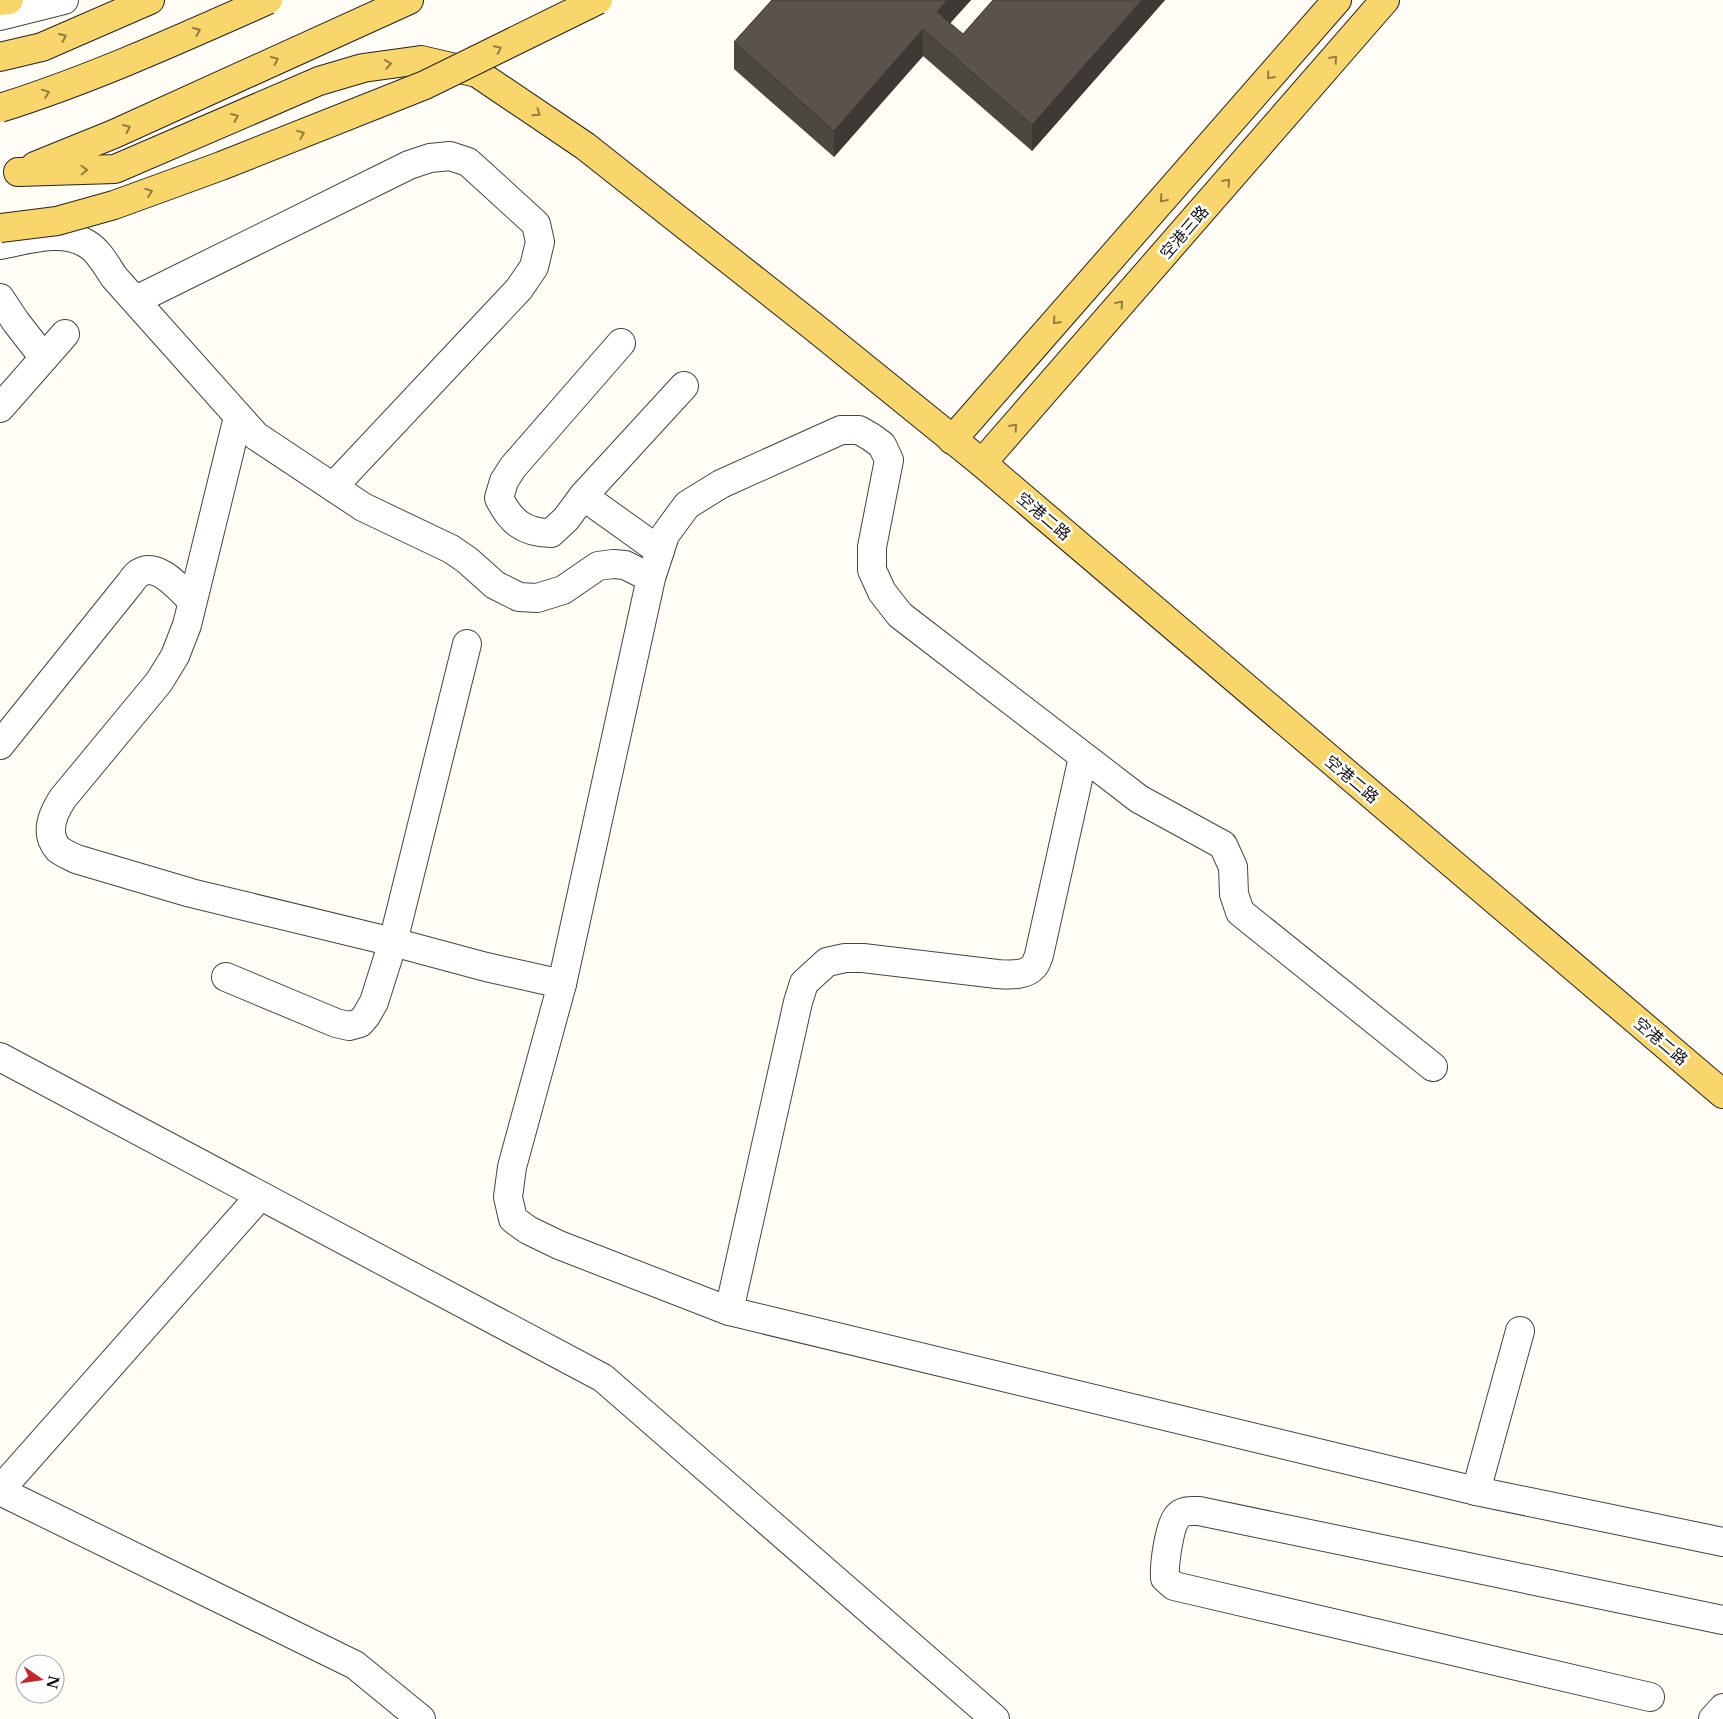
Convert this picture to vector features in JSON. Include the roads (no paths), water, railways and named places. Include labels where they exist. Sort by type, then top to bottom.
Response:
[{"type":"main road","points":[[0,1],[9,0]]},
{"type":"main road","points":[[0,57],[42,46],[150,0]]},
{"type":"main road","points":[[0,108],[133,59],[268,0]]},
{"type":"main road","points":[[5,174],[114,134],[409,0]]},
{"type":"main road","points":[[0,228],[57,221],[114,205],[221,166],[425,85],[598,0]]},
{"type":"main road","points":[[952,440],[1337,0]]},
{"type":"main road","name":"空港三路","points":[[982,464],[1385,0]]},
{"type":"main road","name":"空港二路","points":[[5,174],[115,170],[319,81],[363,68],[420,60],[477,73],[585,146],[814,327],[982,464],[1723,1094]]},
{"type":"street","points":[[0,16],[64,0]]},
{"type":"street","points":[[136,300],[409,164],[430,158],[450,156],[468,162],[536,224],[540,242],[534,267],[519,289],[333,487]]},
{"type":"street","points":[[0,245],[45,236],[71,236],[88,244],[114,276],[256,436],[363,507],[451,549],[467,560],[495,585],[519,597],[537,598],[563,590],[598,566],[625,565],[650,578]]},
{"type":"street","points":[[0,298],[44,358]]},
{"type":"street","points":[[0,408],[65,334]]},
{"type":"street","points":[[621,343],[513,468],[504,482],[498,498],[507,514],[526,530],[538,533],[551,532],[566,519],[583,496],[684,386]]},
{"type":"street","points":[[238,417],[187,625],[175,656],[159,682],[54,811],[50,830],[53,841],[60,851],[76,859],[191,893],[393,942],[486,967],[562,984]]},
{"type":"street","points":[[1433,1067],[1240,912],[1234,894],[1233,867],[1223,844],[1139,799],[900,615],[882,592],[872,570],[872,547],[889,460],[882,446],[872,437],[859,430],[841,430],[721,484],[687,505],[665,535],[650,578],[562,984],[512,1167],[508,1197],[513,1219],[528,1230],[559,1245],[729,1311],[1476,1491],[1723,1542]]},
{"type":"street","points":[[583,496],[660,551]]},
{"type":"street","points":[[0,745],[140,573],[149,570],[162,573],[192,601]]},
{"type":"street","points":[[226,977],[336,1023],[349,1026],[360,1023],[374,1002],[393,942],[467,644]]},
{"type":"street","points":[[729,1311],[798,1002],[804,983],[827,962],[845,958],[863,958],[1014,975],[1034,967],[1039,955],[1083,756]]},
{"type":"street","points":[[0,1057],[603,1378],[995,1719]]},
{"type":"street","points":[[260,1196],[0,1490],[355,1665],[421,1719]]},
{"type":"street","points":[[1476,1491],[1520,1331]]},
{"type":"street","points":[[1650,1697],[1174,1586],[1165,1578],[1164,1566],[1172,1528],[1177,1516],[1185,1511],[1199,1511],[1723,1620]]},
{"type":"street","points":[[1714,1719],[1723,1708]]}]
